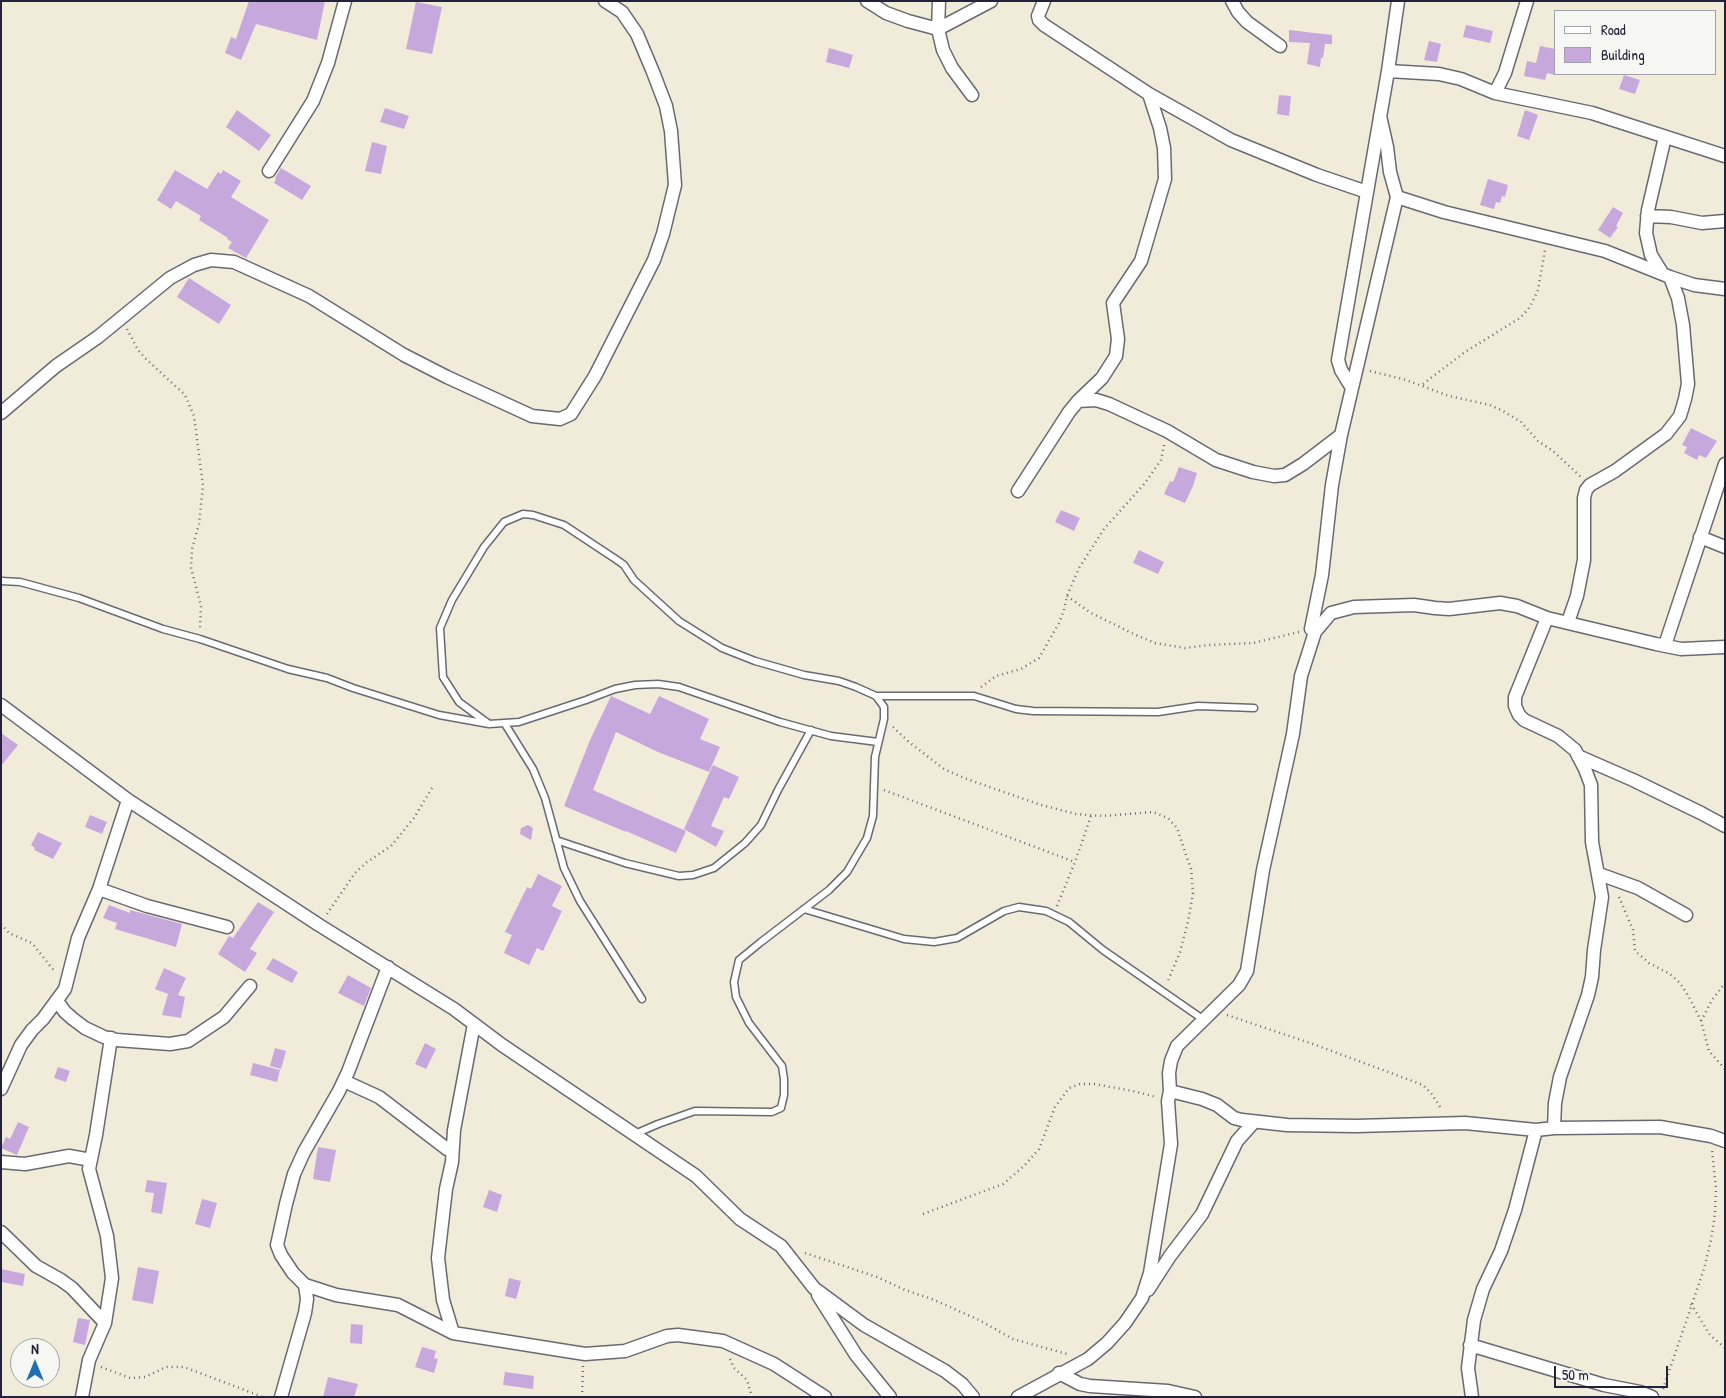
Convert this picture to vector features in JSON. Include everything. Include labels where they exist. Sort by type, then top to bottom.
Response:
[{"type":"street","points":[[269,171],[313,101],[328,64],[345,1]]},
{"type":"street","points":[[1,413],[56,366],[123,318],[170,278],[194,265],[211,260],[234,262],[309,296],[404,355],[532,416],[560,419],[571,414],[595,376],[654,260],[663,234],[675,185],[671,131],[666,106],[653,72],[637,34],[622,12],[604,1]]},
{"type":"street","points":[[867,1],[886,13],[938,28],[991,1]]},
{"type":"street","points":[[938,1],[938,28],[943,50],[952,68],[972,95]]},
{"type":"street","points":[[1044,1],[1038,16],[1044,25],[1149,94],[1230,140],[1299,169],[1368,192]]},
{"type":"street","points":[[1232,1],[1238,12],[1247,22],[1280,46]]},
{"type":"street","points":[[1352,388],[1341,370],[1338,360],[1368,192],[1398,1]]},
{"type":"street","points":[[1495,93],[1505,73],[1527,1]]},
{"type":"street","points":[[1388,71],[1439,74],[1461,78],[1495,93],[1592,112],[1725,156]]},
{"type":"street","points":[[1018,491],[1059,425],[1078,401],[1102,378],[1116,356],[1118,339],[1113,303],[1141,261],[1165,179],[1165,157],[1160,128],[1149,94]]},
{"type":"street","points":[[1142,1298],[1150,1274],[1171,1144],[1169,1073],[1171,1060],[1177,1046],[1239,985],[1247,972],[1263,870],[1293,734],[1301,676],[1313,630],[1322,575],[1332,485],[1341,435],[1397,197],[1390,172],[1380,116]]},
{"type":"street","points":[[1568,622],[1577,596],[1584,560],[1584,498],[1586,490],[1590,485],[1616,471],[1666,434],[1680,416],[1688,384],[1681,309],[1666,275],[1650,255],[1647,243],[1647,216],[1665,137]]},
{"type":"street","points":[[1397,197],[1444,212],[1605,250],[1694,285],[1725,289]]},
{"type":"street","points":[[1647,216],[1671,217],[1702,223],[1725,221]]},
{"type":"street","points":[[1078,401],[1096,400],[1102,402],[1167,431],[1229,466],[1274,476],[1285,475],[1297,468],[1341,435]]},
{"type":"street","points":[[1665,645],[1725,464]]},
{"type":"street","points":[[1700,537],[1725,547]]},
{"type":"street","points":[[1313,630],[1331,613],[1354,607],[1414,605],[1449,609],[1500,603],[1517,606],[1547,618],[1681,649],[1725,647]]},
{"type":"street","points":[[1547,618],[1515,697],[1515,706],[1519,715],[1524,720],[1558,736],[1575,750],[1585,769],[1591,785],[1592,842],[1603,875],[1592,977],[1588,995],[1560,1077],[1555,1103],[1554,1128]]},
{"type":"street","points":[[1,705],[128,800],[319,926],[388,967],[454,1010],[502,1045],[696,1176],[740,1219],[781,1246],[814,1288],[856,1355],[890,1397]]},
{"type":"street","points":[[1578,756],[1633,780],[1725,826]]},
{"type":"street","points":[[1,1089],[21,1045],[65,989],[78,938],[99,888],[128,800]]},
{"type":"street","points":[[1603,875],[1638,888],[1686,915]]},
{"type":"street","points":[[99,888],[147,906],[227,927]]},
{"type":"street","points":[[388,967],[344,1081],[304,1152],[294,1174],[277,1245],[293,1273],[304,1285],[336,1295],[398,1305],[453,1333],[584,1354],[625,1351],[666,1336],[678,1335],[722,1341],[774,1364],[825,1397]]},
{"type":"street","points":[[57,1001],[65,1012],[85,1028],[111,1038],[170,1044],[188,1041],[224,1016],[250,986]]},
{"type":"street","points":[[453,1333],[442,1300],[438,1258],[446,1189],[452,1162],[454,1130],[474,1024]]},
{"type":"street","points":[[82,1397],[89,1360],[105,1323],[112,1278],[107,1236],[89,1169],[111,1038]]},
{"type":"street","points":[[344,1081],[379,1097],[447,1148]]},
{"type":"street","points":[[1169,1096],[1202,1099],[1217,1105],[1234,1118],[1254,1122],[1323,1126],[1452,1123],[1536,1130],[1554,1128],[1660,1127],[1711,1136],[1725,1141]]},
{"type":"street","points":[[1018,1397],[1059,1373],[1088,1359],[1107,1343],[1125,1323],[1170,1256],[1202,1214],[1237,1141],[1254,1122]]},
{"type":"street","points":[[1472,1397],[1468,1368],[1474,1320],[1481,1296],[1501,1251],[1515,1210],[1536,1130]]},
{"type":"street","points":[[1,1162],[25,1164],[70,1156],[91,1160]]},
{"type":"street","points":[[1,1232],[36,1266],[72,1288],[105,1323]]},
{"type":"street","points":[[281,1397],[305,1313],[307,1299],[304,1285]]},
{"type":"street","points":[[814,1288],[864,1325],[945,1371],[962,1384],[973,1397]]},
{"type":"street","points":[[1470,1345],[1604,1385],[1640,1392],[1652,1397]]},
{"type":"street","points":[[1059,1373],[1079,1390],[1102,1387],[1168,1391],[1195,1397]]},
{"type":"lane","points":[[489,724],[459,702],[443,677],[440,628],[452,600],[484,547],[504,522],[523,514],[533,515],[564,525],[617,560],[624,565],[634,580],[679,622],[722,648],[755,661],[838,681],[876,696],[974,696],[1016,709],[1033,711],[1158,712],[1198,706],[1254,708]]},
{"type":"lane","points":[[1,581],[20,582],[52,590],[163,629],[200,639],[288,669],[327,678],[439,715],[489,724],[505,724],[546,714],[615,689],[636,685],[658,684],[687,690],[780,722],[831,736],[878,742]]},
{"type":"lane","points":[[635,1134],[695,1111],[772,1112],[780,1108],[784,1095],[782,1066],[749,1022],[736,997],[734,982],[739,960],[829,890],[847,872],[867,838],[873,816],[878,742],[884,719],[884,707],[876,696]]},
{"type":"lane","points":[[505,724],[533,769],[545,798],[564,868],[580,901],[642,999]]},
{"type":"lane","points":[[556,840],[625,863],[679,876],[693,875],[714,868],[745,843],[761,825],[811,730]]},
{"type":"lane","points":[[804,909],[904,939],[934,942],[957,938],[1004,911],[1019,907],[1046,911],[1069,922],[1103,950],[1164,991],[1209,1016]]},
{"type":"path","points":[[1422,385],[1465,352],[1520,318],[1530,307],[1538,290],[1547,236]]},
{"type":"path","points":[[123,318],[128,333],[138,350],[185,395],[194,416],[203,486],[199,524],[192,549],[190,568],[201,606],[200,639]]},
{"type":"path","points":[[1357,368],[1382,373],[1422,385],[1449,396],[1490,406],[1512,416],[1590,485]]},
{"type":"path","points":[[969,696],[996,676],[1021,669],[1039,658],[1059,623],[1067,596],[1079,568],[1104,529],[1139,490],[1161,460],[1167,431]]},
{"type":"path","points":[[1067,596],[1091,613],[1136,635],[1155,643],[1185,648],[1253,643],[1313,630]]},
{"type":"path","points":[[884,719],[909,742],[944,769],[964,778],[1076,814],[1103,816],[1153,812],[1168,818],[1177,828],[1191,869],[1193,893],[1180,952],[1164,991]]},
{"type":"path","points":[[875,786],[1075,862]]},
{"type":"path","points":[[319,926],[355,873],[390,846],[414,818],[432,788]]},
{"type":"path","points":[[1053,915],[1075,862],[1091,815]]},
{"type":"path","points":[[1603,875],[1616,888],[1633,930],[1635,951],[1680,982],[1701,1021],[1709,1051],[1725,1069]]},
{"type":"path","points":[[1,924],[9,933],[32,943],[47,961],[65,989]]},
{"type":"path","points":[[1701,1021],[1712,1000],[1725,983]]},
{"type":"path","points":[[1209,1016],[1313,1044],[1423,1085],[1431,1093],[1452,1123]]},
{"type":"path","points":[[923,1214],[1003,1184],[1024,1166],[1039,1148],[1055,1106],[1069,1088],[1080,1084],[1094,1084],[1169,1096]]},
{"type":"path","points":[[1661,1397],[1704,1269],[1711,1240],[1716,1188],[1711,1136]]},
{"type":"path","points":[[781,1246],[877,1277],[905,1290],[932,1299],[978,1320],[1013,1339],[1088,1359]]},
{"type":"path","points":[[1691,1304],[1710,1335],[1725,1348]]},
{"type":"path","points":[[722,1341],[734,1368],[747,1380],[752,1397]]},
{"type":"path","points":[[582,1397],[584,1354]]},
{"type":"path","points":[[89,1360],[108,1371],[130,1378],[145,1377],[166,1367],[184,1367],[262,1397]]},
{"type":"building","points":[[249,1],[325,1],[317,40],[256,24],[241,60],[225,53],[231,37],[236,39]]},
{"type":"building","points":[[416,2],[442,7],[432,54],[406,49]]},
{"type":"building","points":[[1466,25],[1493,31],[1490,43],[1463,37]]},
{"type":"building","points":[[1289,30],[1332,35],[1332,44],[1325,44],[1320,67],[1307,64],[1310,43],[1289,42]]},
{"type":"building","points":[[1429,41],[1441,44],[1437,62],[1424,60]]},
{"type":"building","points":[[1540,46],[1554,49],[1554,75],[1547,73],[1545,80],[1524,76],[1527,61],[1536,63]]},
{"type":"building","points":[[829,48],[853,55],[849,68],[826,62]]},
{"type":"building","points":[[1624,75],[1640,80],[1635,94],[1619,89]]},
{"type":"building","points":[[1279,95],[1291,96],[1289,116],[1277,114]]},
{"type":"building","points":[[385,108],[409,116],[404,129],[380,122]]},
{"type":"building","points":[[237,110],[271,135],[259,151],[226,127]]},
{"type":"building","points":[[1525,110],[1538,115],[1529,140],[1517,136]]},
{"type":"building","points":[[372,142],[387,146],[381,174],[365,171]]},
{"type":"building","points":[[281,168],[311,186],[302,200],[274,183]]},
{"type":"building","points":[[175,170],[207,189],[218,172],[221,174],[223,170],[241,181],[231,197],[269,220],[246,258],[228,248],[232,242],[199,220],[201,216],[176,201],[171,209],[157,200]]},
{"type":"building","points":[[1488,179],[1508,185],[1505,197],[1502,196],[1500,203],[1496,202],[1494,209],[1480,205]]},
{"type":"building","points":[[1613,207],[1623,213],[1616,226],[1618,227],[1610,238],[1598,230]]},
{"type":"building","points":[[189,278],[231,305],[219,324],[177,297]]},
{"type":"building","points":[[1691,428],[1717,441],[1706,458],[1699,455],[1697,460],[1684,453],[1687,447],[1682,445]]},
{"type":"building","points":[[1179,467],[1197,473],[1185,503],[1164,494],[1170,481],[1173,482]]},
{"type":"building","points":[[1061,510],[1080,518],[1074,531],[1055,522]]},
{"type":"building","points":[[1139,550],[1164,562],[1158,574],[1133,563]]},
{"type":"building","points":[[611,696],[650,714],[659,696],[709,719],[700,739],[720,747],[709,772],[658,752],[616,732],[593,790],[686,831],[676,853],[564,806],[590,740]]},
{"type":"building","points":[[1,733],[18,745],[1,766]]},
{"type":"building","points":[[713,765],[739,777],[729,799],[724,797],[711,826],[724,831],[716,847],[684,829]]},
{"type":"building","points":[[90,815],[107,822],[102,834],[85,827]]},
{"type":"building","points":[[528,825],[533,828],[531,840],[520,834],[521,828]]},
{"type":"building","points":[[38,832],[62,843],[53,859],[34,850],[35,848],[31,845]]},
{"type":"building","points":[[538,874],[562,886],[552,906],[562,911],[543,951],[537,948],[529,965],[504,953],[512,935],[505,932],[527,887],[531,889]]},
{"type":"building","points":[[258,902],[274,912],[250,949],[257,953],[245,972],[218,954],[229,936],[233,938]]},
{"type":"building","points":[[109,905],[130,913],[130,910],[182,924],[176,947],[115,929],[117,923],[103,918]]},
{"type":"building","points":[[273,958],[298,972],[292,983],[266,969]]},
{"type":"building","points":[[164,968],[186,978],[178,995],[185,997],[181,1018],[162,1015],[168,994],[155,989]]},
{"type":"building","points":[[348,975],[371,988],[364,1006],[338,993]]},
{"type":"building","points":[[425,1043],[436,1049],[426,1069],[415,1064]]},
{"type":"building","points":[[275,1048],[286,1051],[281,1069],[270,1066]]},
{"type":"building","points":[[253,1063],[280,1070],[277,1082],[250,1075]]},
{"type":"building","points":[[58,1067],[70,1071],[66,1082],[54,1078]]},
{"type":"building","points":[[18,1122],[29,1127],[17,1155],[1,1148],[6,1137],[10,1139]]},
{"type":"building","points":[[318,1147],[336,1150],[330,1182],[313,1179]]},
{"type":"building","points":[[147,1180],[167,1183],[162,1214],[151,1212],[154,1193],[145,1192]]},
{"type":"building","points":[[489,1190],[502,1195],[497,1212],[483,1207]]},
{"type":"building","points":[[202,1199],[217,1203],[210,1228],[195,1224]]},
{"type":"building","points":[[138,1267],[159,1271],[153,1304],[132,1300]]},
{"type":"building","points":[[1,1269],[25,1274],[23,1286],[1,1282]]},
{"type":"building","points":[[509,1278],[521,1281],[516,1299],[505,1296]]},
{"type":"building","points":[[78,1318],[90,1320],[85,1345],[73,1342]]},
{"type":"building","points":[[351,1324],[363,1325],[362,1344],[350,1343]]},
{"type":"building","points":[[422,1347],[436,1351],[434,1358],[438,1359],[434,1373],[415,1367]]},
{"type":"building","points":[[505,1372],[534,1376],[533,1389],[503,1385]]},
{"type":"building","points":[[328,1377],[358,1384],[354,1397],[323,1397]]}]
